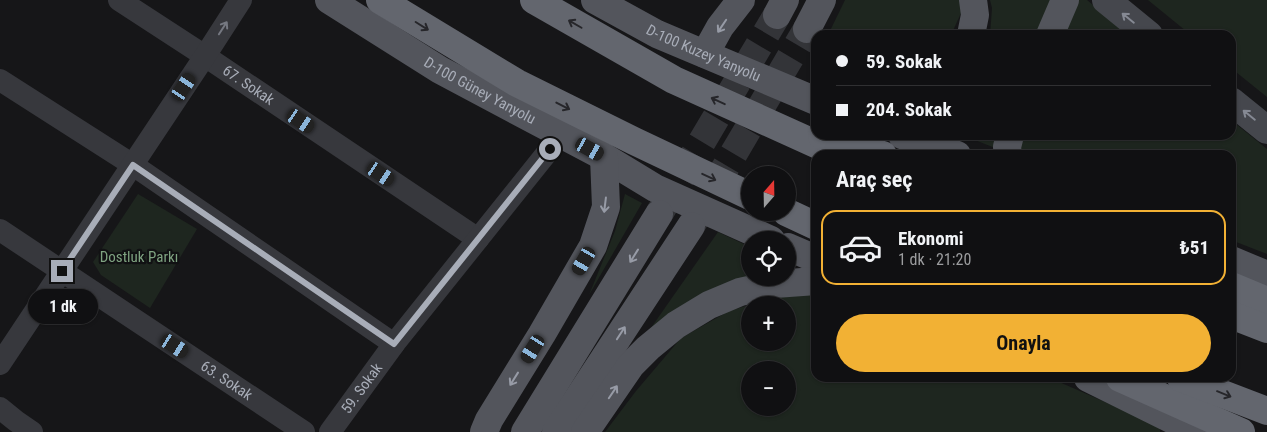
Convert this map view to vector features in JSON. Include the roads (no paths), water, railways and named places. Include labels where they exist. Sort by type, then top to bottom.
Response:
[{"type":"highway","points":[[380,0],[518,83],[741,192]]},
{"type":"highway","points":[[534,0],[674,80],[829,150]]},
{"type":"highway","points":[[763,121],[811,133]]},
{"type":"highway","points":[[836,140],[867,150]]},
{"type":"highway","points":[[796,217],[811,224]]},
{"type":"highway","points":[[1236,288],[1267,301]]},
{"type":"highway","points":[[1236,317],[1267,329]]},
{"type":"highway","points":[[1129,382],[1241,432]]},
{"type":"highway","points":[[1191,382],[1267,412]]},
{"type":"main road","name":"D-100 Güney Yanyolu","points":[[329,0],[440,70],[604,157],[655,188],[750,231]]},
{"type":"main road","name":"D-100 Kuzey Yanyolu","points":[[595,0],[657,34],[811,99]]},
{"type":"main road","points":[[705,54],[720,27],[741,0]]},
{"type":"main road","points":[[807,29],[822,0]]},
{"type":"main road","points":[[972,30],[975,15],[973,0]]},
{"type":"main road","points":[[1052,30],[1065,0]]},
{"type":"main road","points":[[1106,0],[1143,30]]},
{"type":"main road","points":[[1236,105],[1267,130]]},
{"type":"main road","points":[[916,140],[943,150]]},
{"type":"main road","points":[[484,432],[489,420],[593,246],[606,208],[604,157]]},
{"type":"main road","points":[[525,432],[659,214]]},
{"type":"main road","points":[[556,432],[691,226]]},
{"type":"main road","points":[[796,250],[811,257]]},
{"type":"main road","points":[[1236,262],[1267,275]]},
{"type":"main road","points":[[586,432],[631,365],[676,325],[709,305],[740,292],[775,284],[811,281]]},
{"type":"main road","points":[[1096,382],[1179,423],[1202,432]]},
{"type":"street","name":"67. Sokak","points":[[119,0],[478,239]]},
{"type":"street","points":[[0,364],[241,0]]},
{"type":"street","points":[[0,80],[133,165],[394,344]]},
{"type":"street","name":"59. Sokak","points":[[330,432],[394,344],[562,134]]},
{"type":"street","name":"63. Sokak","points":[[0,230],[304,432]]},
{"type":"street","points":[[0,408],[32,432]]},
{"type":"tunnel","points":[[659,214],[777,15]]},
{"type":"tunnel","points":[[691,226],[807,29]]},
{"type":"park label","name":"Dostluk Parkı","points":[[139,257]]}]
